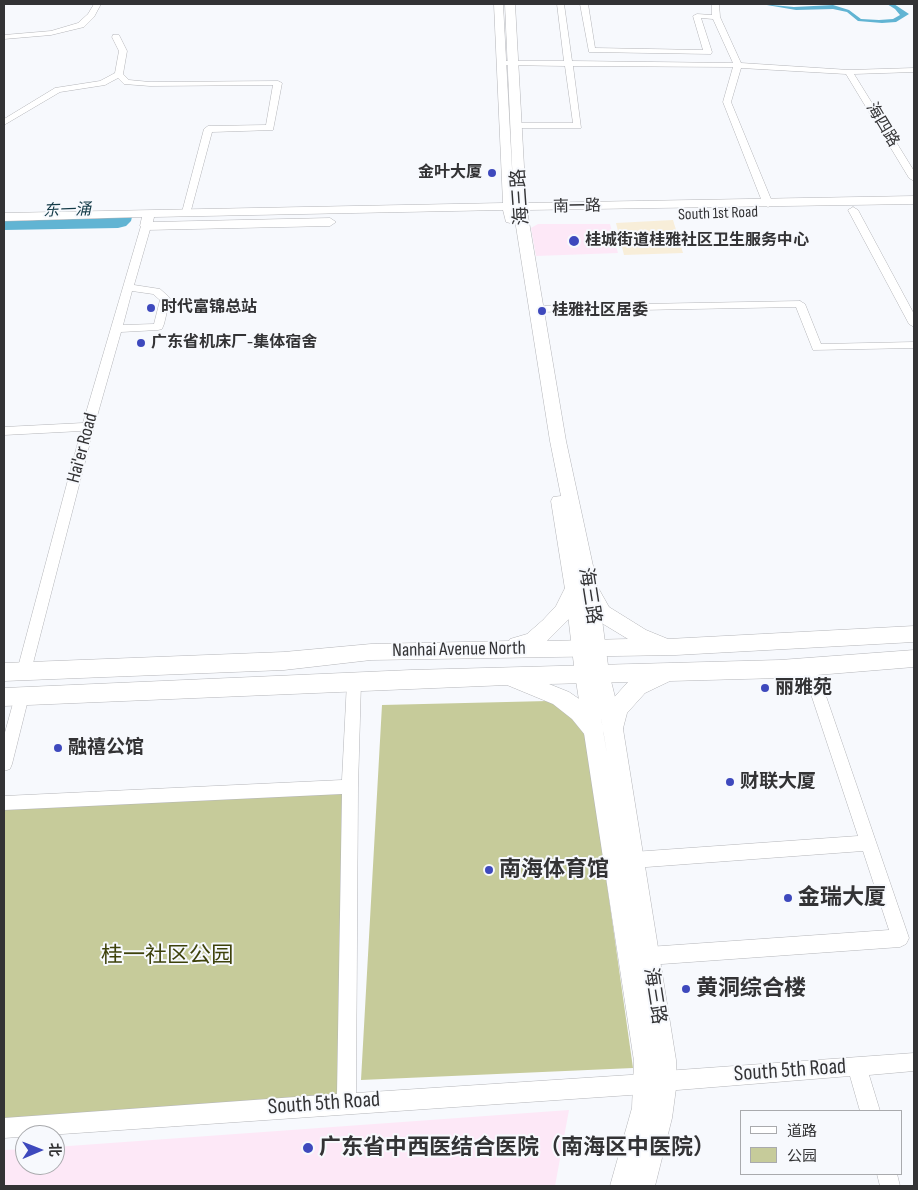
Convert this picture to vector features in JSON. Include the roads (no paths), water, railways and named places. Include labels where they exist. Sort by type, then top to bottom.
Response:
[{"type":"highway","points":[[505,649],[534,640],[550,626],[582,589],[602,614],[621,627],[639,636],[676,647]]},
{"type":"highway","name":"Nanhai Avenue North","points":[[14,672],[284,662],[371,652],[676,647],[914,634]]},
{"type":"highway","name":"Nanhai Avenue North","points":[[13,697],[354,682],[809,667],[914,658]]},
{"type":"highway","points":[[506,677],[561,698],[580,712],[601,734],[617,710],[637,687],[654,677],[682,672]]},
{"type":"main road","name":"海三路","points":[[498,4],[519,280],[582,589]]},
{"type":"main road","name":"海三路","points":[[510,4],[517,126],[515,212],[536,309],[582,589],[592,674],[646,1060],[655,1082],[644,1108],[623,1186]]},
{"type":"main road","name":"南一路","points":[[146,226],[515,212],[914,200]]},
{"type":"main road","name":"South 1st Road","points":[[515,212],[914,209]]},
{"type":"main road","name":"南一路","points":[[4,217],[187,212],[515,212]]},
{"type":"main road","points":[[146,226],[149,213]]},
{"type":"main road","name":"海三路","points":[[601,734],[633,860],[648,956],[655,1082],[660,1118],[642,1186]]},
{"type":"street","points":[[4,37],[52,33],[81,25],[91,15],[97,4]]},
{"type":"street","points":[[517,126],[578,126],[560,4]]},
{"type":"street","points":[[584,4],[592,50],[708,52],[697,16],[716,17]]},
{"type":"street","points":[[716,4],[716,17],[738,65],[727,102],[768,204]]},
{"type":"street","points":[[116,37],[123,51],[119,74]]},
{"type":"street","points":[[501,63],[738,65],[849,72],[914,70]]},
{"type":"street","name":"海四路","points":[[849,72],[914,178]]},
{"type":"street","points":[[4,122],[58,90],[102,83],[119,74]]},
{"type":"street","points":[[119,74],[127,82],[150,84],[278,83],[270,128],[208,129],[187,212]]},
{"type":"street","points":[[853,210],[914,324]]},
{"type":"street","name":"Hai'er Road","points":[[14,672],[146,226]]},
{"type":"street","points":[[117,329],[158,327],[159,324],[165,299],[156,291],[129,288]]},
{"type":"street","points":[[536,309],[800,304],[818,348],[914,345]]},
{"type":"street","points":[[4,431],[88,427]]},
{"type":"street","points":[[648,956],[900,938],[809,667]]},
{"type":"street","points":[[346,1102],[350,787],[354,682]]},
{"type":"street","points":[[4,764],[13,697]]},
{"type":"street","points":[[4,803],[350,787]]},
{"type":"street","points":[[633,860],[868,843]]},
{"type":"street","name":"South 5th Road","points":[[4,1128],[914,1062]]},
{"type":"street","points":[[857,1066],[870,1110]]},
{"type":"water","points":[[761,4],[794,7],[833,5],[849,10],[861,19],[879,20],[893,19],[900,15],[887,4],[894,4],[909,14],[896,22],[882,23],[858,21],[847,12],[833,9],[796,10]]},
{"type":"water","points":[[132,217],[126,226],[118,228],[4,230],[4,221]]},
{"type":"place","name":"金叶大厦","points":[[492,173]]},
{"type":"place","name":"桂城街道桂雅社区卫生服务中心","points":[[574,241]]},
{"type":"place","name":"时代富锦总站","points":[[151,308]]},
{"type":"place","name":"桂雅社区居委","points":[[542,311]]},
{"type":"place","name":"广东省机床厂-集体宿舍","points":[[141,343]]},
{"type":"place","name":"丽雅苑","points":[[765,688]]},
{"type":"place","name":"融禧公馆","points":[[58,748]]},
{"type":"place","name":"财联大厦","points":[[730,782]]},
{"type":"place","name":"南海体育馆","points":[[489,870]]},
{"type":"place","name":"金瑞大厦","points":[[788,898]]},
{"type":"place","name":"黄洞综合楼","points":[[686,989]]},
{"type":"place","name":"广东省中西医结合医院（南海区中医院）","points":[[308,1148]]},
{"type":"water label","name":"东一涌","points":[[67,211]]},
{"type":"park label","name":"桂一社区公园","points":[[167,956]]}]
